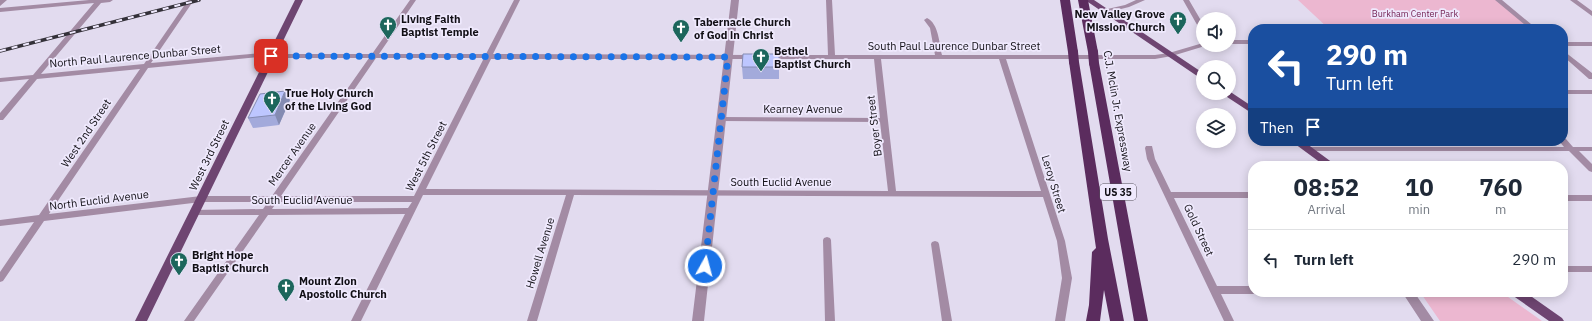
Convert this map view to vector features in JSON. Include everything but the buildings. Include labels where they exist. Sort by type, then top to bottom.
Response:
[{"type":"highway","name":"US 35","points":[[1065,0],[1101,239],[1117,321]]},
{"type":"highway","name":"C.J. Mclin Jr. Expressway","points":[[1084,5],[1142,321]]},
{"type":"highway","points":[[1093,321],[1096,305],[1097,270],[1101,239]]},
{"type":"main road","name":"West 3rd Street","points":[[141,321],[299,0]]},
{"type":"main road","points":[[1089,0],[1196,72]]},
{"type":"main road","points":[[1236,100],[1248,108]]},
{"type":"main road","points":[[1304,146],[1325,161]]},
{"type":"main road","points":[[1523,297],[1558,321]]},
{"type":"street","points":[[0,4],[4,0]]},
{"type":"street","points":[[0,10],[110,0]]},
{"type":"street","name":"West 2nd Street","points":[[0,278],[191,0]]},
{"type":"street","name":"Mercer Avenue","points":[[189,321],[413,0]]},
{"type":"street","name":"West 5th Street","points":[[356,321],[517,0]]},
{"type":"street","points":[[698,321],[735,0]]},
{"type":"street","points":[[829,0],[832,57]]},
{"type":"street","points":[[1105,11],[1127,6],[1142,0]]},
{"type":"street","points":[[1186,0],[1196,18]]},
{"type":"street","points":[[1498,0],[1528,24]]},
{"type":"street","points":[[1573,0],[1592,14]]},
{"type":"street","points":[[0,118],[99,1]]},
{"type":"street","points":[[927,20],[933,28],[939,57]]},
{"type":"street","points":[[1236,42],[1248,42]]},
{"type":"street","points":[[1568,44],[1592,44]]},
{"type":"street","name":"South Paul Laurence Dunbar Street","points":[[272,55],[374,57],[1155,57],[1170,55],[1196,47]]},
{"type":"street","name":"North Paul Laurence Dunbar Street","points":[[0,80],[272,55]]},
{"type":"street","name":"Boyer Street","points":[[877,57],[892,193]]},
{"type":"street","name":"Leroy Street","points":[[1002,57],[1065,262],[1066,292],[1060,321]]},
{"type":"street","points":[[1568,57],[1592,77]]},
{"type":"street","points":[[1568,92],[1592,92]]},
{"type":"street","name":"Kearney Avenue","points":[[721,119],[884,120]]},
{"type":"street","points":[[1568,146],[1592,169]]},
{"type":"street","name":"Gold Street","points":[[1149,148],[1151,159],[1229,321]]},
{"type":"street","points":[[1308,149],[1592,149]]},
{"type":"street","name":"South Euclid Avenue","points":[[201,199],[571,192],[1045,194]]},
{"type":"street","name":"Howell Avenue","points":[[532,321],[571,192]]},
{"type":"street","points":[[1169,195],[1248,196]]},
{"type":"street","points":[[1568,198],[1592,198]]},
{"type":"street","name":"North Euclid Avenue","points":[[0,223],[201,199]]},
{"type":"street","name":"South Euclid Avenue","points":[[194,212],[410,211]]},
{"type":"street","points":[[827,240],[830,321]]},
{"type":"street","points":[[935,244],[947,321]]},
{"type":"street","points":[[1568,269],[1592,269]]},
{"type":"street","points":[[1214,290],[1248,290]]},
{"type":"street","points":[[1411,297],[1428,321]]},
{"type":"green space","name":"Burkham Center Park","points":[[1298,0],[1498,0],[1528,24],[1324,24]]},
{"type":"green space","points":[[1423,297],[1508,297],[1542,321],[1440,321]]},
{"type":"railway","points":[[0,51],[199,0]]},
{"type":"place","name":"New Valley Grove Mission Church","points":[[1178,35]]},
{"type":"place","name":"Living Faith Baptist Temple","points":[[388,40]]},
{"type":"place","name":"Tabernacle Church of God in Christ","points":[[681,43]]},
{"type":"place","name":"Bethel Baptist Church","points":[[761,72]]},
{"type":"place","name":"True Holy Church of the Living God","points":[[272,114]]},
{"type":"place","name":"Bright Hope Baptist Church","points":[[179,276]]},
{"type":"place","name":"Mount Zion Apostolic Church","points":[[286,302]]},
{"type":"route","points":[[271,56],[728,57],[705,266]]}]
